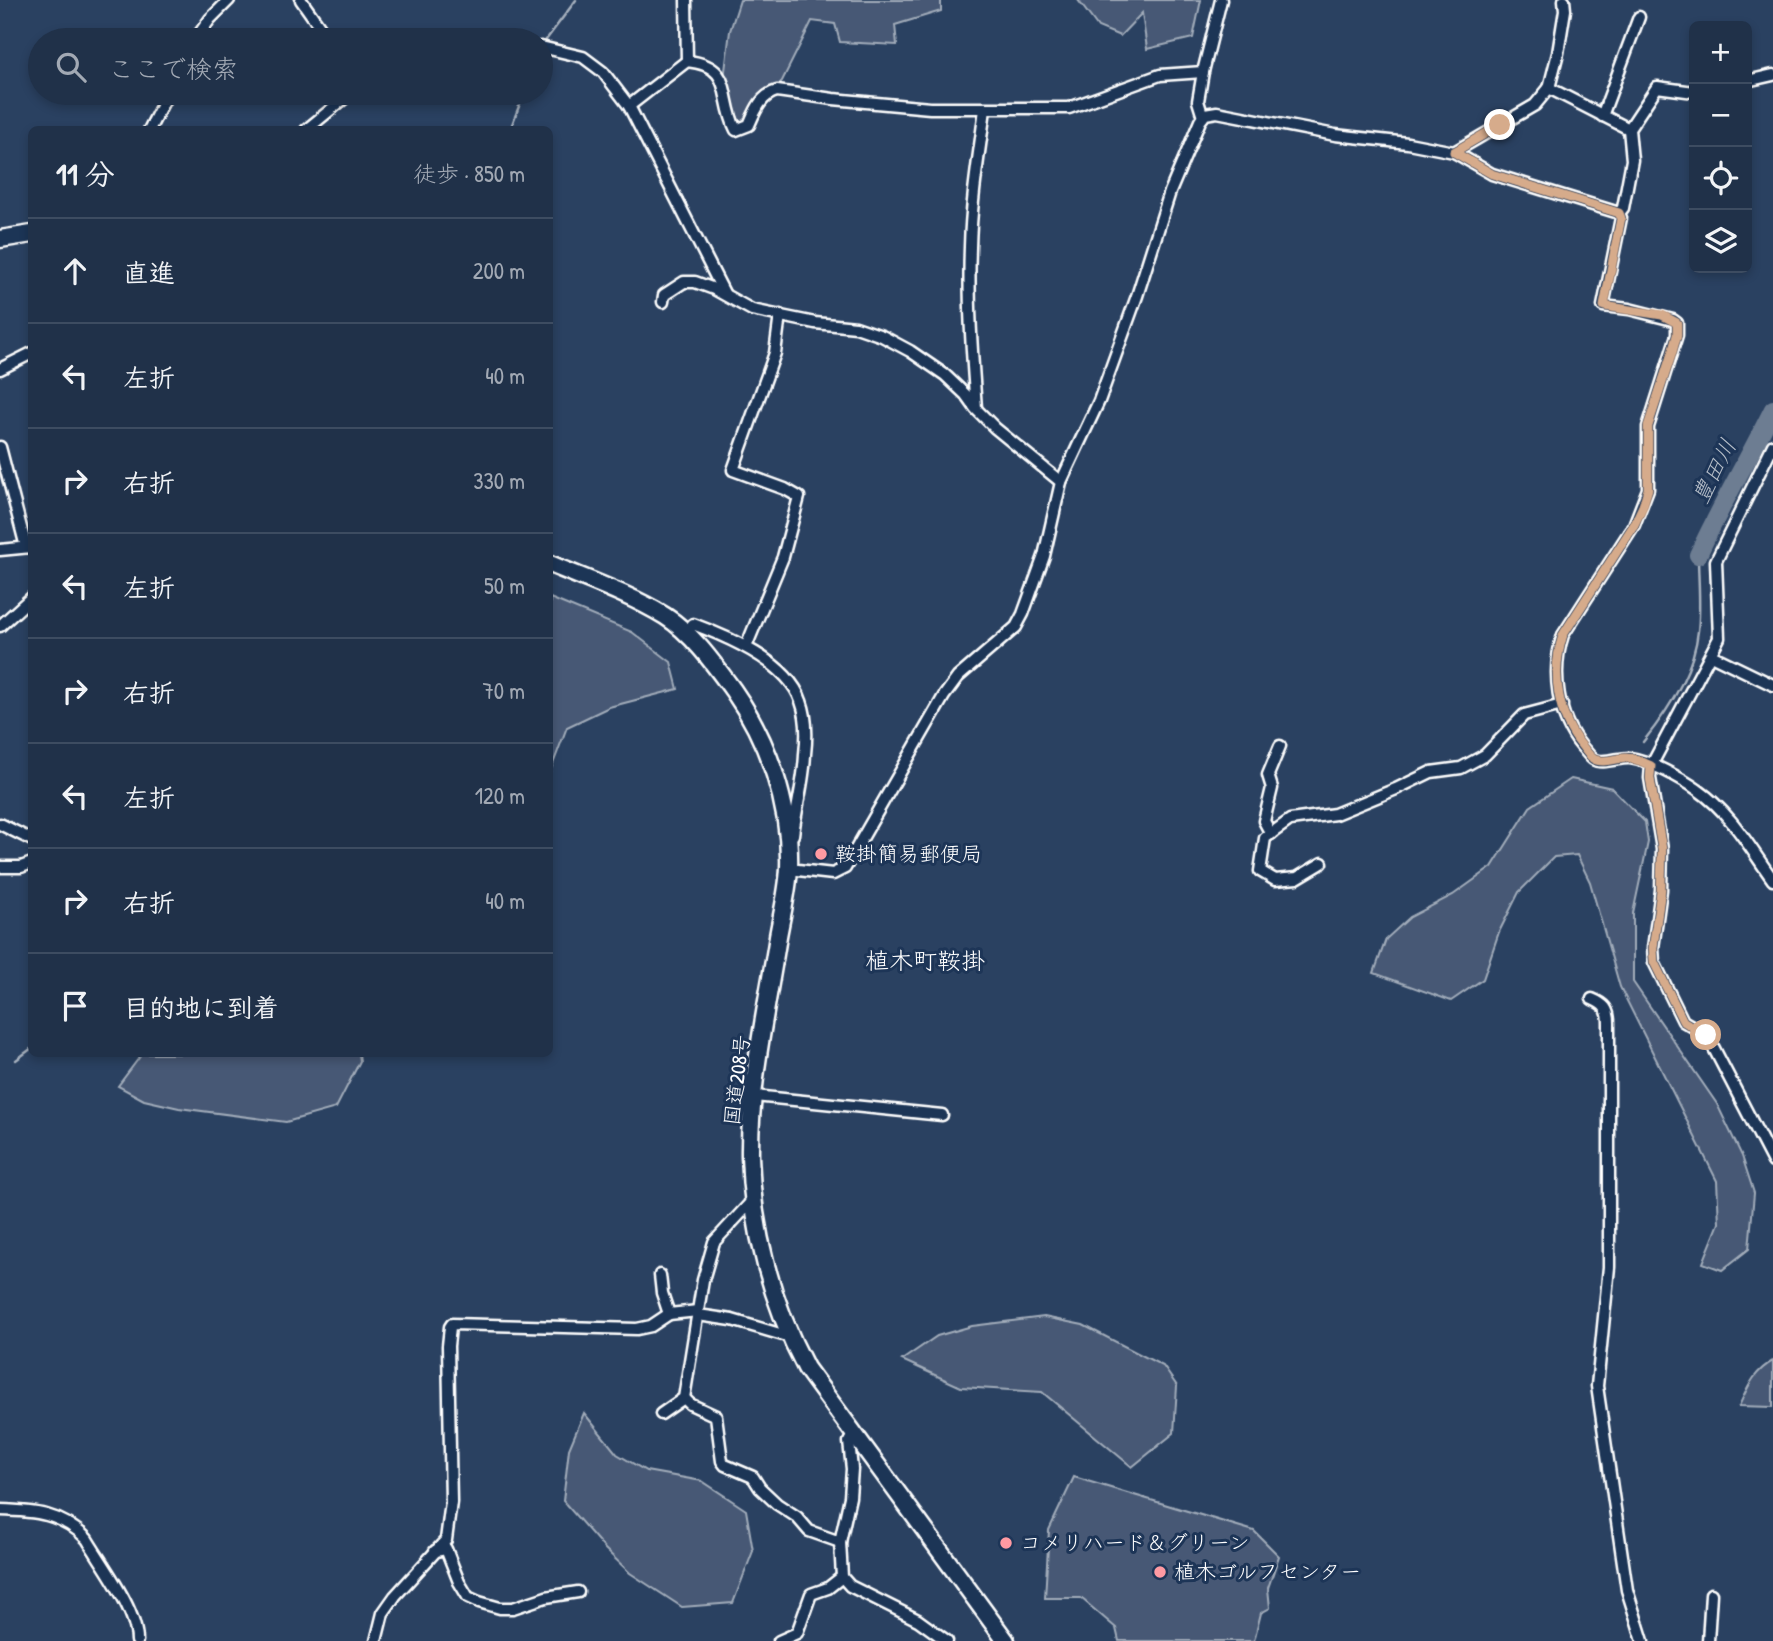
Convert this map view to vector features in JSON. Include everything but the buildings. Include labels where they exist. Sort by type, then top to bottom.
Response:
[{"type":"highway","points":[[0,239],[28,235]]},
{"type":"highway","name":"国道208号","points":[[553,565],[627,597],[666,617],[686,632],[730,685],[746,708],[763,742],[778,783],[786,824],[789,869],[754,1096],[750,1154],[753,1200],[760,1236],[788,1334],[806,1368],[1006,1641]]},
{"type":"street","points":[[204,28],[229,0]]},
{"type":"street","points":[[300,0],[320,28]]},
{"type":"street","points":[[686,0],[687,61]]},
{"type":"street","points":[[1203,117],[1198,101],[1221,0]]},
{"type":"street","points":[[1454,152],[1535,105],[1549,88],[1558,53],[1565,10],[1564,0]]},
{"type":"street","points":[[1602,116],[1639,17]]},
{"type":"street","points":[[553,50],[583,57],[603,72],[629,106],[725,296]]},
{"type":"street","points":[[629,106],[687,61],[705,63],[719,74],[736,130],[749,125],[758,104],[769,93],[777,91],[930,108],[1069,108],[1160,75],[1203,72]]},
{"type":"street","points":[[1752,80],[1773,75]]},
{"type":"street","points":[[1619,213],[1623,208],[1632,160],[1629,129],[1657,87],[1689,91]]},
{"type":"street","points":[[1549,88],[1629,129]]},
{"type":"street","points":[[151,126],[162,105]]},
{"type":"street","points":[[311,126],[336,105]]},
{"type":"street","points":[[976,410],[970,248],[985,109]]},
{"type":"street","points":[[686,632],[693,624],[746,647],[776,669],[801,699],[806,725],[805,755],[789,869],[833,874],[845,868],[944,696],[958,677],[1016,627],[1023,614],[1044,556],[1060,482],[1099,401],[1137,296],[1170,192],[1205,114],[1217,112],[1335,135],[1454,152],[1492,174],[1619,213]]},
{"type":"street","points":[[1619,213],[1621,218],[1604,306],[1674,320],[1677,323],[1677,335],[1648,426],[1648,489],[1643,506],[1634,525],[1563,635],[1558,651],[1558,689],[1566,719],[1577,740],[1593,759],[1599,761],[1629,758],[1698,790],[1724,810],[1773,880]]},
{"type":"street","points":[[663,302],[664,295],[684,282],[695,282],[752,310],[815,323],[856,327],[882,336],[945,375],[995,428],[1060,482]]},
{"type":"street","points":[[746,647],[783,557],[799,497],[785,489],[733,470],[775,353],[780,315]]},
{"type":"street","points":[[0,369],[28,355]]},
{"type":"street","points":[[1773,445],[1716,561],[1719,638],[1651,766],[1650,778],[1662,849],[1654,962],[1683,1021],[1706,1035],[1773,1161]]},
{"type":"street","points":[[0,447],[28,544]]},
{"type":"street","points":[[0,550],[28,547]]},
{"type":"street","points":[[0,626],[28,601]]},
{"type":"street","points":[[1711,655],[1773,685]]},
{"type":"street","points":[[1322,863],[1297,878],[1275,880],[1260,871],[1265,838],[1290,820],[1335,814],[1431,772],[1461,768],[1485,755],[1524,715],[1562,705]]},
{"type":"street","points":[[1271,834],[1264,821],[1272,788],[1268,775],[1280,746]]},
{"type":"street","points":[[0,824],[28,838]]},
{"type":"street","points":[[0,867],[28,864]]},
{"type":"street","points":[[1592,999],[1606,1008],[1609,1023],[1609,1267],[1597,1386],[1627,1590],[1643,1641]]},
{"type":"street","points":[[754,1096],[942,1115]]},
{"type":"street","points":[[661,1414],[684,1398],[703,1280],[714,1242],[753,1200]]},
{"type":"street","points":[[660,1275],[669,1314]]},
{"type":"street","points":[[376,1641],[383,1613],[446,1540],[450,1522],[448,1346],[452,1324],[637,1329],[651,1326],[669,1314],[698,1313],[783,1335],[788,1334]]},
{"type":"street","points":[[684,1398],[690,1404],[716,1416],[722,1461],[725,1465],[753,1477],[760,1488],[777,1504],[797,1517],[809,1531],[841,1542]]},
{"type":"street","points":[[854,1433],[849,1442],[852,1469],[850,1497],[841,1542],[842,1577],[850,1586],[918,1620],[947,1641]]},
{"type":"street","points":[[0,1510],[35,1511],[78,1530],[87,1539],[129,1609],[137,1632],[137,1641]]},
{"type":"street","points":[[434,1551],[446,1549],[468,1597],[500,1608],[513,1608],[546,1597],[578,1592]]},
{"type":"street","points":[[779,1641],[797,1633],[811,1594],[828,1588],[842,1577]]},
{"type":"street","points":[[1708,1641],[1712,1594]]},
{"type":"shaded area","points":[[740,0],[941,0],[941,11],[895,25],[897,45],[840,42],[835,24],[812,21],[777,91],[743,128],[723,87],[730,31]]},
{"type":"shaded area","points":[[1078,0],[1201,0],[1193,38],[1147,49],[1142,13],[1120,36],[1098,27]]},
{"type":"shaded area","points":[[553,599],[632,632],[671,662],[678,689],[609,707],[567,727],[553,764]]},
{"type":"shaded area","points":[[1571,779],[1612,788],[1645,822],[1648,842],[1633,913],[1633,982],[1717,1104],[1742,1156],[1754,1193],[1749,1249],[1722,1270],[1703,1263],[1719,1223],[1717,1181],[1620,987],[1590,882],[1577,855],[1554,857],[1519,892],[1499,932],[1483,979],[1451,1001],[1374,973],[1386,939],[1410,917],[1453,895],[1492,867],[1530,807]]},
{"type":"shaded area","points":[[140,1057],[359,1057],[360,1061],[336,1108],[286,1122],[179,1108],[144,1100],[118,1086]]},
{"type":"shaded area","points":[[1044,1317],[1083,1325],[1163,1366],[1177,1386],[1174,1433],[1132,1467],[1042,1392],[961,1387],[902,1360],[937,1336],[972,1326]]},
{"type":"shaded area","points":[[1773,1361],[1773,1407],[1739,1406],[1756,1375]]},
{"type":"shaded area","points":[[584,1413],[617,1454],[646,1471],[702,1481],[746,1510],[753,1551],[733,1603],[682,1607],[630,1573],[563,1501],[569,1449]]},
{"type":"shaded area","name":"植木ゴルフセンター","points":[[1074,1477],[1254,1531],[1279,1556],[1268,1588],[1270,1608],[1261,1613],[1254,1641],[1119,1641],[1116,1628],[1081,1598],[1045,1598],[1049,1530]]},
{"type":"waterway","points":[[553,31],[576,0]]},
{"type":"waterway","points":[[512,126],[519,105]]},
{"type":"waterway","name":"豊田川","points":[[1698,555],[1773,409]]},
{"type":"waterway","points":[[1643,742],[1678,690],[1696,646],[1699,622],[1698,555]]},
{"type":"waterway","points":[[16,1060],[28,1051]]},
{"type":"place","name":"鞍掛簡易郵便局","points":[[821,854]]},
{"type":"place","name":"コメリハード＆グリーン","points":[[1006,1543]]},
{"type":"place","name":"植木ゴルフセンター","points":[[1160,1572]]},
{"type":"district","name":"植木町鞍掛","points":[[925,961]]},
{"type":"route","points":[[1500,125],[1454,152],[1492,174],[1619,213],[1621,218],[1604,306],[1662,315],[1677,323],[1672,353],[1648,426],[1648,489],[1643,506],[1634,525],[1563,635],[1558,651],[1558,689],[1566,719],[1577,740],[1593,759],[1599,761],[1629,758],[1651,766],[1650,778],[1662,849],[1654,962],[1683,1021],[1706,1035]]}]
